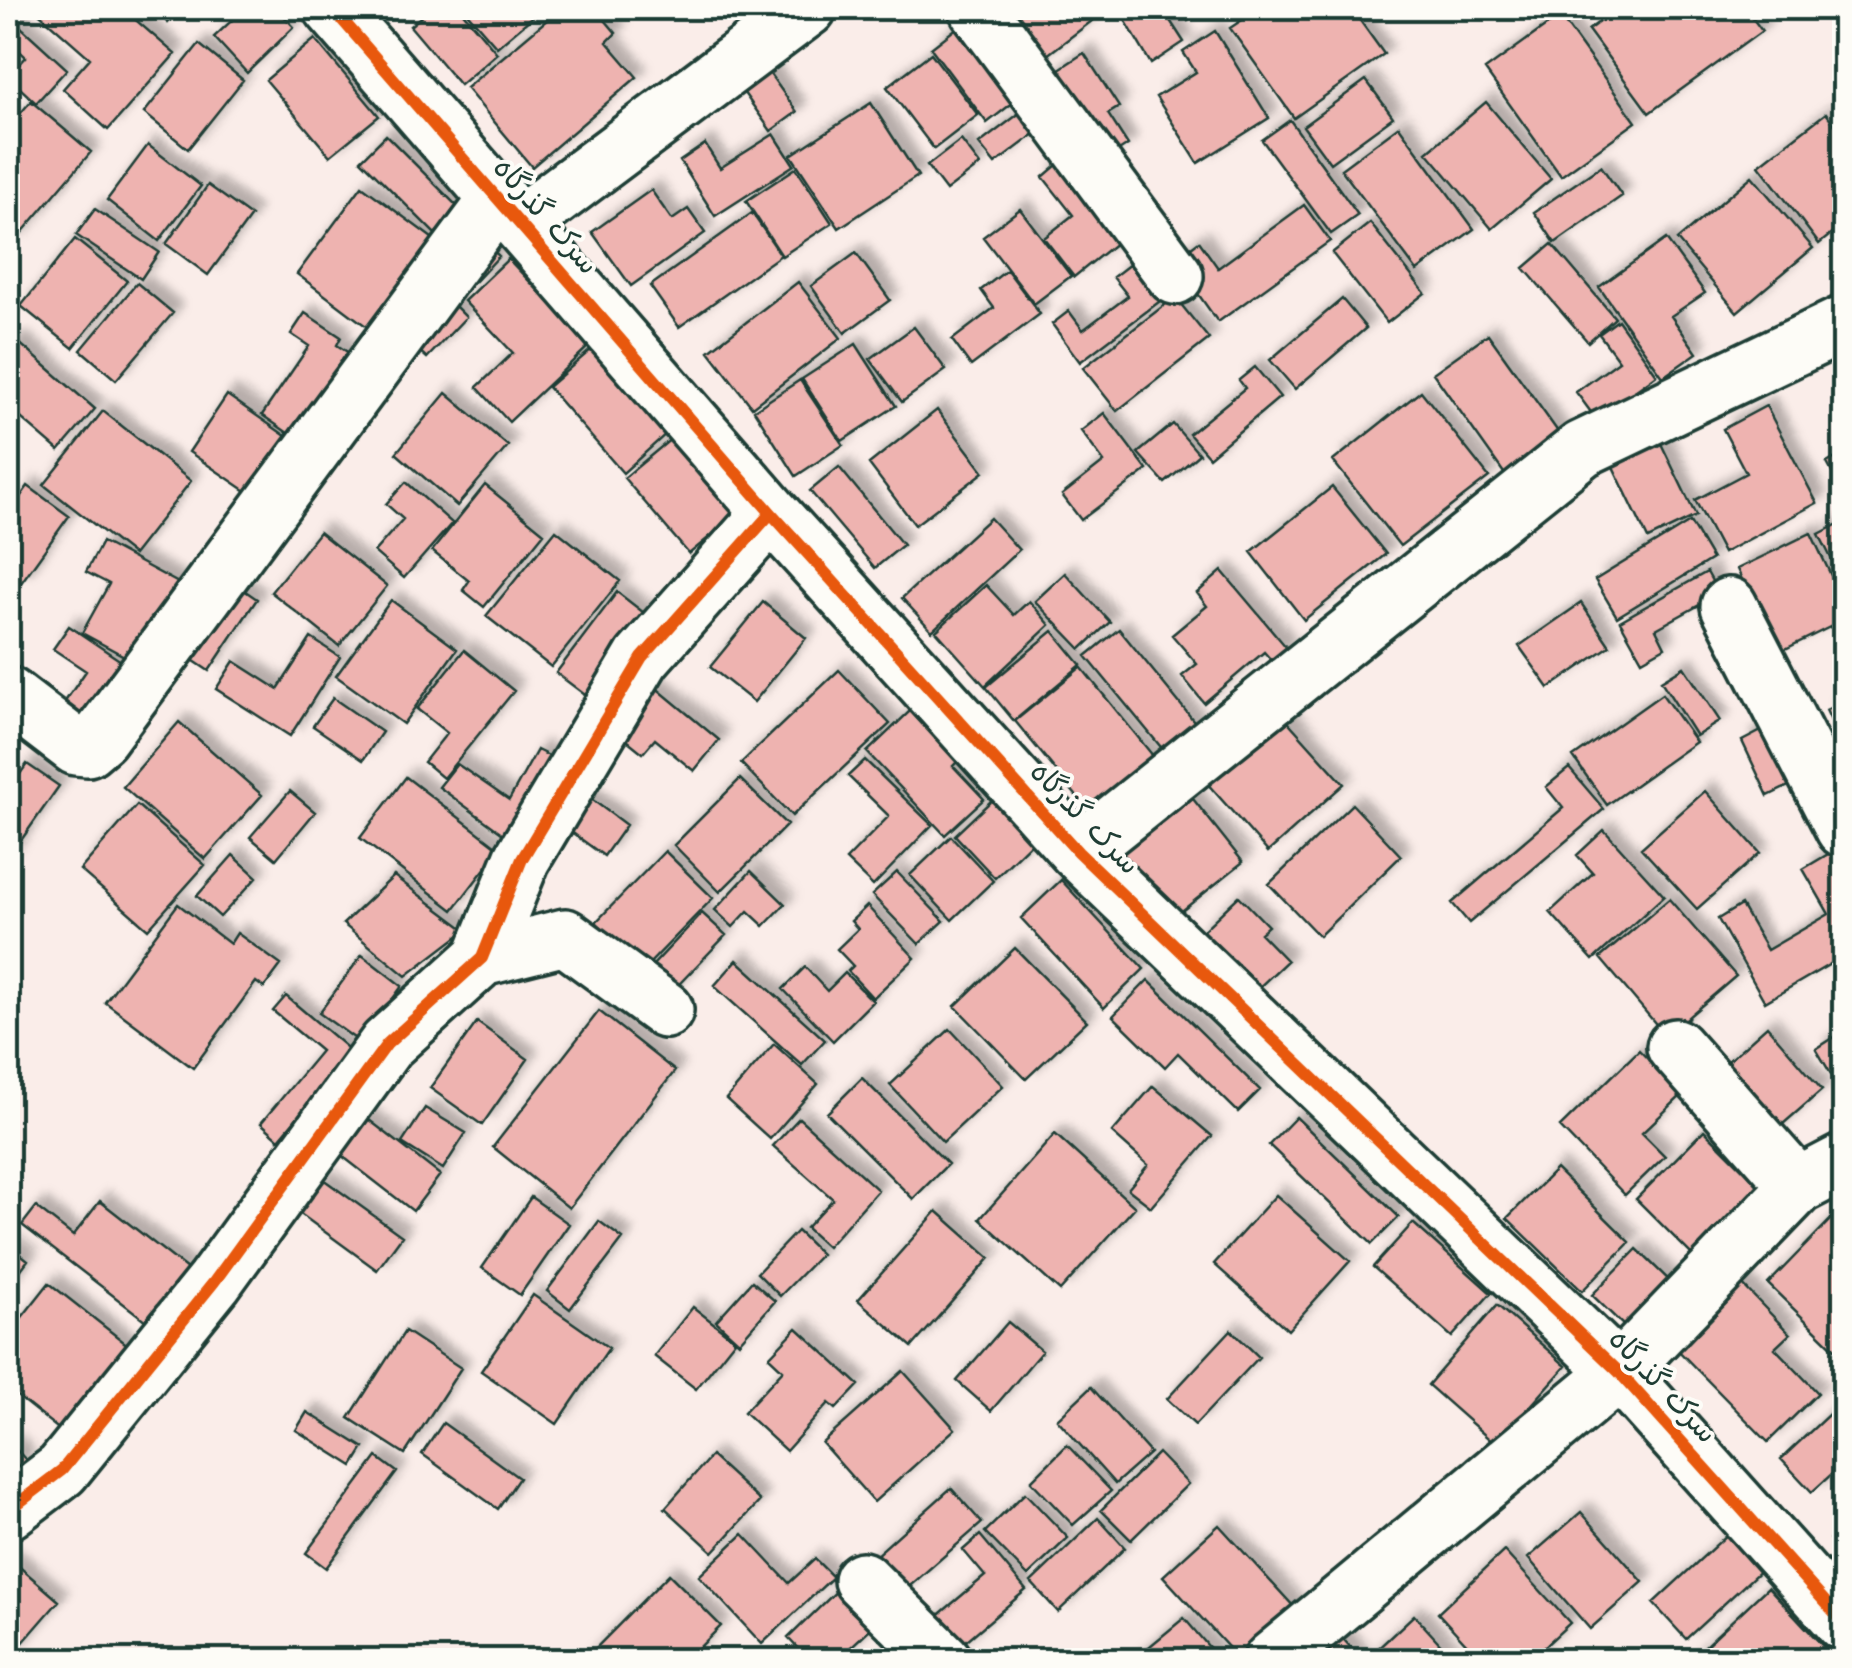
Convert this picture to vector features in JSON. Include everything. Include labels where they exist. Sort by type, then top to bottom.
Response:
[{"type":"street","name":"سرک گذرگاه","points":[[332,8],[771,513],[1078,852],[1620,1372],[1844,1623]]},
{"type":"street","points":[[8,695],[76,747],[88,748],[509,211],[808,8]]},
{"type":"street","points":[[977,8],[1175,276]]},
{"type":"street","points":[[1078,852],[1582,449],[1844,324]]},
{"type":"street","points":[[8,1511],[62,1470],[214,1282],[387,1044],[482,958],[522,860],[642,658],[771,513]]},
{"type":"street","points":[[1729,606],[1844,828]]},
{"type":"street","points":[[482,958],[565,937],[664,1010]]},
{"type":"street","points":[[1272,1660],[1620,1372],[1821,1174],[1675,1047]]},
{"type":"street","points":[[862,1580],[943,1660]]},
{"type":"building","points":[[33,8],[122,8],[175,54],[108,130],[63,89],[90,58]]},
{"type":"building","points":[[152,8],[183,8],[168,23]]},
{"type":"building","points":[[245,8],[276,8],[294,27],[247,73],[214,37]]},
{"type":"building","points":[[431,8],[459,8],[497,53],[460,85],[410,26]]},
{"type":"building","points":[[463,8],[543,8],[497,47]]},
{"type":"building","points":[[561,8],[595,8],[616,33],[607,42],[637,77],[532,167],[466,88]]},
{"type":"building","points":[[991,8],[1109,8],[1034,65]]},
{"type":"building","points":[[1118,8],[1162,8],[1184,42],[1151,64]]},
{"type":"building","points":[[1180,8],[1209,8],[1188,21]]},
{"type":"building","points":[[1260,8],[1351,8],[1384,54],[1294,118],[1230,28]]},
{"type":"building","points":[[1618,8],[1745,8],[1762,31],[1649,113],[1588,30]]},
{"type":"building","points":[[976,13],[1033,87],[987,123],[931,48]]},
{"type":"building","points":[[1560,16],[1636,122],[1561,176],[1485,70]]},
{"type":"building","points":[[10,17],[67,69],[36,103],[8,77],[26,57],[8,40]]},
{"type":"building","points":[[1215,31],[1269,118],[1198,163],[1156,97],[1196,72],[1183,52]]},
{"type":"building","points":[[315,39],[379,116],[330,156],[266,80]]},
{"type":"building","points":[[199,44],[243,80],[188,149],[144,113]]},
{"type":"building","points":[[755,53],[797,112],[771,131],[729,72]]},
{"type":"building","points":[[931,53],[978,115],[934,149],[887,87]]},
{"type":"building","points":[[1084,53],[1119,107],[1108,114],[1128,145],[1105,160],[1050,75]]},
{"type":"building","points":[[1366,80],[1393,117],[1330,163],[1303,126]]},
{"type":"building","points":[[31,101],[91,152],[14,242],[8,237],[8,128]]},
{"type":"building","points":[[1486,102],[1551,179],[1492,229],[1427,152]]},
{"type":"building","points":[[871,103],[918,176],[839,228],[791,155]]},
{"type":"building","points":[[1033,103],[1048,124],[995,164],[979,144]]},
{"type":"building","points":[[1826,113],[1844,137],[1844,224],[1819,244],[1759,165]]},
{"type":"building","points":[[1290,120],[1358,215],[1331,234],[1262,140]]},
{"type":"building","points":[[1399,126],[1474,229],[1417,271],[1341,169]]},
{"type":"building","points":[[774,134],[794,165],[715,216],[680,161],[705,144],[720,168]]},
{"type":"building","points":[[386,135],[460,209],[435,234],[361,160]]},
{"type":"building","points":[[961,140],[980,165],[946,191],[927,166]]},
{"type":"building","points":[[148,145],[201,186],[159,241],[107,200]]},
{"type":"building","points":[[1065,158],[1127,234],[1074,277],[1044,238],[1073,215],[1043,177]]},
{"type":"building","points":[[1601,166],[1622,196],[1555,243],[1534,212]]},
{"type":"building","points":[[796,168],[832,223],[782,256],[746,201]]},
{"type":"building","points":[[1752,176],[1813,248],[1737,312],[1677,240]]},
{"type":"building","points":[[208,185],[251,216],[208,275],[166,244]]},
{"type":"building","points":[[362,186],[440,244],[374,332],[297,274]]},
{"type":"building","points":[[651,190],[672,220],[688,209],[705,233],[631,286],[592,232]]},
{"type":"building","points":[[1304,205],[1330,241],[1218,322],[1174,260],[1199,241],[1218,268]]},
{"type":"building","points":[[95,209],[159,252],[141,279],[76,235]]},
{"type":"building","points":[[1020,209],[1071,276],[1034,304],[983,237]]},
{"type":"building","points":[[752,213],[781,255],[679,327],[650,286]]},
{"type":"building","points":[[1370,223],[1425,293],[1387,323],[1332,253]]},
{"type":"building","points":[[479,237],[499,256],[475,282],[454,264]]},
{"type":"building","points":[[75,239],[127,281],[73,348],[21,306]]},
{"type":"building","points":[[1666,239],[1705,293],[1671,316],[1697,353],[1663,377],[1599,287]]},
{"type":"building","points":[[1552,244],[1615,318],[1588,342],[1524,268]]},
{"type":"building","points":[[856,253],[890,300],[845,333],[811,286]]},
{"type":"building","points":[[1143,254],[1172,292],[1080,362],[1052,324],[1069,311],[1083,330],[1128,296],[1113,277]]},
{"type":"building","points":[[508,259],[590,345],[509,422],[477,387],[513,353],[464,301]]},
{"type":"building","points":[[1007,270],[1040,314],[971,366],[952,340],[994,308],[981,290]]},
{"type":"building","points":[[798,282],[841,338],[752,407],[709,351]]},
{"type":"building","points":[[137,283],[173,313],[116,380],[81,350]]},
{"type":"building","points":[[1175,297],[1209,339],[1117,411],[1083,368]]},
{"type":"building","points":[[1342,299],[1366,328],[1295,389],[1270,360]]},
{"type":"building","points":[[449,300],[466,317],[427,358],[410,343]]},
{"type":"building","points":[[305,313],[341,337],[337,345],[358,359],[301,442],[262,415],[309,346],[291,334]]},
{"type":"building","points":[[1618,320],[1657,375],[1596,419],[1576,392],[1619,361],[1599,334]]},
{"type":"building","points":[[914,327],[946,370],[902,402],[870,359]]},
{"type":"building","points":[[1488,334],[1561,436],[1506,476],[1433,373]]},
{"type":"building","points":[[17,341],[95,409],[59,451],[8,407],[8,352]]},
{"type":"building","points":[[856,344],[896,406],[842,441],[802,379]]},
{"type":"building","points":[[593,348],[667,433],[623,473],[548,387]]},
{"type":"building","points":[[1255,367],[1280,397],[1209,457],[1189,434],[1245,388],[1239,380]]},
{"type":"building","points":[[800,380],[843,445],[796,476],[754,410]]},
{"type":"building","points":[[1421,391],[1489,477],[1400,546],[1333,461]]},
{"type":"building","points":[[446,393],[508,446],[457,506],[396,453]]},
{"type":"building","points":[[227,395],[293,441],[255,497],[189,452]]},
{"type":"building","points":[[1766,406],[1817,503],[1723,553],[1695,500],[1746,473],[1723,429]]},
{"type":"building","points":[[937,410],[984,472],[915,525],[869,464]]},
{"type":"building","points":[[103,411],[191,481],[133,555],[44,485]]},
{"type":"building","points":[[1104,413],[1147,470],[1081,520],[1062,495],[1104,462],[1081,431]]},
{"type":"building","points":[[1173,424],[1199,454],[1165,483],[1138,453]]},
{"type":"building","points":[[1655,431],[1696,516],[1648,539],[1607,454]]},
{"type":"building","points":[[672,438],[736,515],[689,554],[624,478]]},
{"type":"building","points":[[1844,453],[1844,495],[1827,463]]},
{"type":"building","points":[[839,467],[903,545],[875,568],[810,491]]},
{"type":"building","points":[[406,482],[452,523],[404,578],[374,552],[403,519],[386,504]]},
{"type":"building","points":[[485,485],[544,533],[484,607],[463,590],[469,581],[432,551]]},
{"type":"building","points":[[28,486],[69,516],[21,583],[8,573],[8,514]]},
{"type":"building","points":[[1332,487],[1386,554],[1304,620],[1251,552]]},
{"type":"building","points":[[990,518],[1019,550],[932,631],[902,598]]},
{"type":"building","points":[[1844,521],[1844,584],[1819,534]]},
{"type":"building","points":[[1690,522],[1712,559],[1617,617],[1595,580]]},
{"type":"building","points":[[556,530],[620,581],[551,667],[486,616]]},
{"type":"building","points":[[319,532],[387,586],[339,646],[271,592]]},
{"type":"building","points":[[1811,533],[1844,603],[1844,620],[1777,653],[1737,569]]},
{"type":"building","points":[[102,542],[182,585],[139,664],[82,633],[109,584],[86,572]]},
{"type":"building","points":[[1222,571],[1287,648],[1272,661],[1264,652],[1204,703],[1182,676],[1197,664],[1172,635],[1207,606],[1197,593]]},
{"type":"building","points":[[1707,572],[1719,594],[1656,629],[1665,647],[1642,660],[1620,621]]},
{"type":"building","points":[[1065,573],[1110,622],[1081,649],[1035,601]]},
{"type":"building","points":[[225,577],[257,599],[209,671],[176,649]]},
{"type":"building","points":[[986,585],[1014,615],[1029,601],[1050,625],[985,686],[936,631]]},
{"type":"building","points":[[617,592],[657,623],[597,704],[556,673]]},
{"type":"building","points":[[391,600],[457,649],[403,724],[336,676]]},
{"type":"building","points":[[763,602],[806,638],[754,702],[710,667]]},
{"type":"building","points":[[1581,603],[1610,646],[1549,688],[1519,646]]},
{"type":"building","points":[[69,626],[127,665],[89,723],[62,706],[86,671],[53,649]]},
{"type":"building","points":[[1119,629],[1198,726],[1165,752],[1086,656]]},
{"type":"building","points":[[1053,631],[1081,665],[1014,721],[986,687]]},
{"type":"building","points":[[311,638],[340,657],[290,736],[216,689],[234,661],[278,689]]},
{"type":"building","points":[[464,650],[514,691],[443,778],[424,762],[447,733],[417,709]]},
{"type":"building","points":[[1081,667],[1158,762],[1093,816],[1015,721]]},
{"type":"building","points":[[1684,667],[1720,721],[1696,736],[1661,681]]},
{"type":"building","points":[[839,670],[890,724],[792,816],[741,763]]},
{"type":"building","points":[[654,686],[719,740],[694,771],[655,739],[643,753],[617,732]]},
{"type":"building","points":[[1662,694],[1696,742],[1607,805],[1573,757]]},
{"type":"building","points":[[333,698],[382,732],[363,760],[313,726]]},
{"type":"building","points":[[1844,702],[1844,744],[1842,745],[1826,710]]},
{"type":"building","points":[[910,711],[958,761],[953,766],[984,799],[945,835],[867,752]]},
{"type":"building","points":[[1281,714],[1344,784],[1268,852],[1206,782]]},
{"type":"building","points":[[179,722],[262,795],[205,859],[123,787]]},
{"type":"building","points":[[1773,725],[1801,780],[1768,796],[1742,741]]},
{"type":"building","points":[[537,750],[565,764],[518,845],[439,787],[457,764],[509,800]]},
{"type":"building","points":[[865,760],[932,825],[873,886],[846,860],[889,816],[848,776]]},
{"type":"building","points":[[27,764],[59,786],[8,859],[8,791]]},
{"type":"building","points":[[1569,768],[1604,809],[1469,923],[1452,903],[1563,808],[1546,787]]},
{"type":"building","points":[[406,777],[500,849],[453,910],[360,838]]},
{"type":"building","points":[[740,779],[787,825],[720,892],[674,845]]},
{"type":"building","points":[[1182,785],[1243,862],[1168,922],[1107,846]]},
{"type":"building","points":[[290,791],[315,812],[276,859],[250,837]]},
{"type":"building","points":[[1705,791],[1760,853],[1697,909],[1641,848]]},
{"type":"building","points":[[582,792],[626,825],[604,856],[559,823]]},
{"type":"building","points":[[992,800],[1032,842],[995,878],[955,835]]},
{"type":"building","points":[[1352,804],[1401,856],[1319,936],[1269,884]]},
{"type":"building","points":[[137,805],[205,865],[148,929],[80,870]]},
{"type":"building","points":[[1604,830],[1664,896],[1593,960],[1550,912],[1593,873],[1577,855]]},
{"type":"building","points":[[951,836],[993,881],[952,920],[910,875]]},
{"type":"building","points":[[665,851],[713,898],[644,969],[596,922]]},
{"type":"building","points":[[1830,853],[1844,878],[1844,956],[1765,1002],[1718,919],[1741,905],[1767,950],[1829,914],[1803,869]]},
{"type":"building","points":[[233,855],[257,877],[220,917],[197,896]]},
{"type":"building","points":[[751,871],[785,904],[764,926],[748,911],[733,927],[715,910]]},
{"type":"building","points":[[897,872],[944,921],[919,944],[872,895]]},
{"type":"building","points":[[394,876],[466,930],[406,976],[343,924]]},
{"type":"building","points":[[1061,880],[1144,969],[1104,1008],[1021,918]]},
{"type":"building","points":[[1239,896],[1268,926],[1260,933],[1287,961],[1250,996],[1195,938]]},
{"type":"building","points":[[1669,899],[1736,976],[1666,1036],[1600,958]]},
{"type":"building","points":[[178,904],[230,944],[237,933],[281,965],[264,988],[256,982],[193,1068],[105,1002]]},
{"type":"building","points":[[867,906],[915,958],[873,998],[848,971],[853,966],[837,949],[858,929],[851,921]]},
{"type":"building","points":[[702,913],[726,935],[661,1003],[638,981]]},
{"type":"building","points":[[1015,948],[1087,1021],[1026,1079],[955,1006]]},
{"type":"building","points":[[362,955],[402,986],[361,1043],[319,1013]]},
{"type":"building","points":[[737,960],[825,1040],[802,1065],[714,986]]},
{"type":"building","points":[[805,967],[827,991],[845,973],[873,1001],[833,1041],[783,989]]},
{"type":"building","points":[[1148,980],[1260,1090],[1238,1112],[1178,1053],[1165,1067],[1113,1016]]},
{"type":"building","points":[[286,996],[352,1052],[279,1139],[261,1123],[321,1051],[273,1011]]},
{"type":"building","points":[[599,1011],[675,1071],[569,1208],[493,1147]]},
{"type":"building","points":[[477,1022],[528,1059],[482,1125],[430,1088]]},
{"type":"building","points":[[1767,1026],[1822,1090],[1767,1138],[1712,1075]]},
{"type":"building","points":[[950,1029],[1003,1086],[943,1142],[890,1085]]},
{"type":"building","points":[[1844,1031],[1844,1096],[1816,1049]]},
{"type":"building","points":[[774,1044],[818,1084],[770,1139],[726,1099]]},
{"type":"building","points":[[1639,1050],[1682,1095],[1642,1133],[1665,1156],[1625,1195],[1560,1127]]},
{"type":"building","points":[[862,1078],[948,1164],[913,1199],[827,1113]]},
{"type":"building","points":[[1153,1086],[1212,1136],[1151,1207],[1128,1189],[1148,1165],[1112,1133]]},
{"type":"building","points":[[425,1108],[466,1133],[443,1169],[402,1143]]},
{"type":"building","points":[[364,1116],[440,1175],[413,1211],[337,1152]]},
{"type":"building","points":[[1296,1117],[1399,1217],[1372,1244],[1269,1145]]},
{"type":"building","points":[[799,1118],[878,1190],[827,1247],[806,1228],[833,1199],[773,1146]]},
{"type":"building","points":[[1704,1130],[1761,1187],[1693,1256],[1636,1199]]},
{"type":"building","points":[[1055,1134],[1135,1207],[1060,1291],[980,1219]]},
{"type":"building","points":[[1556,1169],[1630,1242],[1582,1291],[1507,1218]]},
{"type":"building","points":[[323,1179],[402,1236],[377,1270],[299,1213]]},
{"type":"building","points":[[1276,1195],[1350,1261],[1288,1330],[1214,1264]]},
{"type":"building","points":[[531,1197],[569,1224],[520,1295],[482,1268]]},
{"type":"building","points":[[100,1201],[187,1269],[146,1321],[22,1225],[36,1207],[73,1236]]},
{"type":"building","points":[[937,1211],[990,1258],[912,1347],[858,1300]]},
{"type":"building","points":[[1834,1216],[1844,1226],[1844,1358],[1768,1284]]},
{"type":"building","points":[[599,1221],[623,1239],[570,1309],[547,1291]]},
{"type":"building","points":[[1413,1223],[1491,1293],[1452,1337],[1373,1267]]},
{"type":"building","points":[[797,1231],[821,1254],[780,1296],[757,1273]]},
{"type":"building","points":[[8,1244],[28,1260],[8,1287]]},
{"type":"building","points":[[1637,1249],[1674,1285],[1629,1331],[1592,1295]]},
{"type":"building","points":[[1738,1280],[1790,1334],[1775,1348],[1818,1393],[1768,1442],[1672,1344]]},
{"type":"building","points":[[752,1281],[775,1301],[739,1342],[716,1321]]},
{"type":"building","points":[[49,1283],[129,1346],[61,1431],[8,1389],[8,1335]]},
{"type":"building","points":[[533,1295],[609,1348],[557,1424],[481,1371]]},
{"type":"building","points":[[1497,1305],[1566,1366],[1496,1445],[1428,1385]]},
{"type":"building","points":[[693,1307],[735,1340],[696,1389],[654,1356]]},
{"type":"building","points":[[1008,1322],[1042,1351],[991,1411],[957,1381]]},
{"type":"building","points":[[797,1328],[859,1385],[836,1409],[829,1403],[786,1451],[744,1412],[783,1370],[769,1357]]},
{"type":"building","points":[[1231,1330],[1259,1357],[1195,1425],[1167,1399]]},
{"type":"building","points":[[405,1331],[461,1368],[405,1454],[349,1418]]},
{"type":"building","points":[[903,1371],[955,1429],[874,1502],[822,1443]]},
{"type":"building","points":[[1091,1387],[1150,1453],[1115,1484],[1057,1419]]},
{"type":"building","points":[[1844,1400],[1844,1463],[1812,1492],[1781,1459]]},
{"type":"building","points":[[307,1412],[364,1448],[353,1466],[296,1430]]},
{"type":"building","points":[[443,1423],[519,1478],[498,1509],[422,1454]]},
{"type":"building","points":[[8,1441],[26,1460],[8,1477]]},
{"type":"building","points":[[1067,1445],[1111,1491],[1073,1525],[1031,1481]]},
{"type":"building","points":[[1158,1453],[1188,1484],[1131,1540],[1101,1510]]},
{"type":"building","points":[[711,1456],[760,1501],[713,1552],[665,1508]]},
{"type":"building","points":[[377,1457],[397,1472],[326,1568],[306,1553]]},
{"type":"building","points":[[951,1488],[982,1523],[895,1599],[865,1565]]},
{"type":"building","points":[[1025,1493],[1068,1538],[1028,1576],[985,1532]]},
{"type":"building","points":[[1581,1512],[1643,1582],[1590,1629],[1528,1558]]},
{"type":"building","points":[[1098,1518],[1125,1548],[1058,1612],[1031,1582]]},
{"type":"building","points":[[1844,1524],[1844,1553],[1830,1539]]},
{"type":"building","points":[[1219,1525],[1306,1620],[1261,1660],[1240,1660],[1163,1576]]},
{"type":"building","points":[[1730,1532],[1763,1568],[1686,1639],[1653,1603]]},
{"type":"building","points":[[743,1534],[789,1583],[815,1559],[833,1577],[762,1644],[699,1576]]},
{"type":"building","points":[[980,1535],[1026,1590],[953,1652],[929,1623],[985,1576],[963,1550]]},
{"type":"building","points":[[1504,1551],[1570,1623],[1530,1660],[1481,1660],[1438,1613]]},
{"type":"building","points":[[8,1557],[59,1601],[14,1653],[8,1647]]},
{"type":"building","points":[[669,1574],[721,1626],[687,1660],[584,1660]]},
{"type":"building","points":[[850,1578],[885,1615],[837,1660],[809,1660],[788,1638]]},
{"type":"building","points":[[1768,1587],[1832,1656],[1827,1660],[1690,1660]]},
{"type":"building","points":[[1414,1615],[1455,1660],[1373,1660],[1370,1656]]},
{"type":"building","points":[[1184,1618],[1220,1660],[1133,1660]]},
{"type":"building","points":[[1335,1630],[1362,1660],[1300,1660]]},
{"type":"building","points":[[901,1635],[926,1660],[876,1660]]},
{"type":"cycle path","points":[[332,8],[771,513],[1078,852],[1619,1372],[1844,1623]]},
{"type":"cycle path","points":[[8,1511],[62,1470],[214,1282],[387,1044],[482,958],[522,859],[642,658],[771,513]]}]
